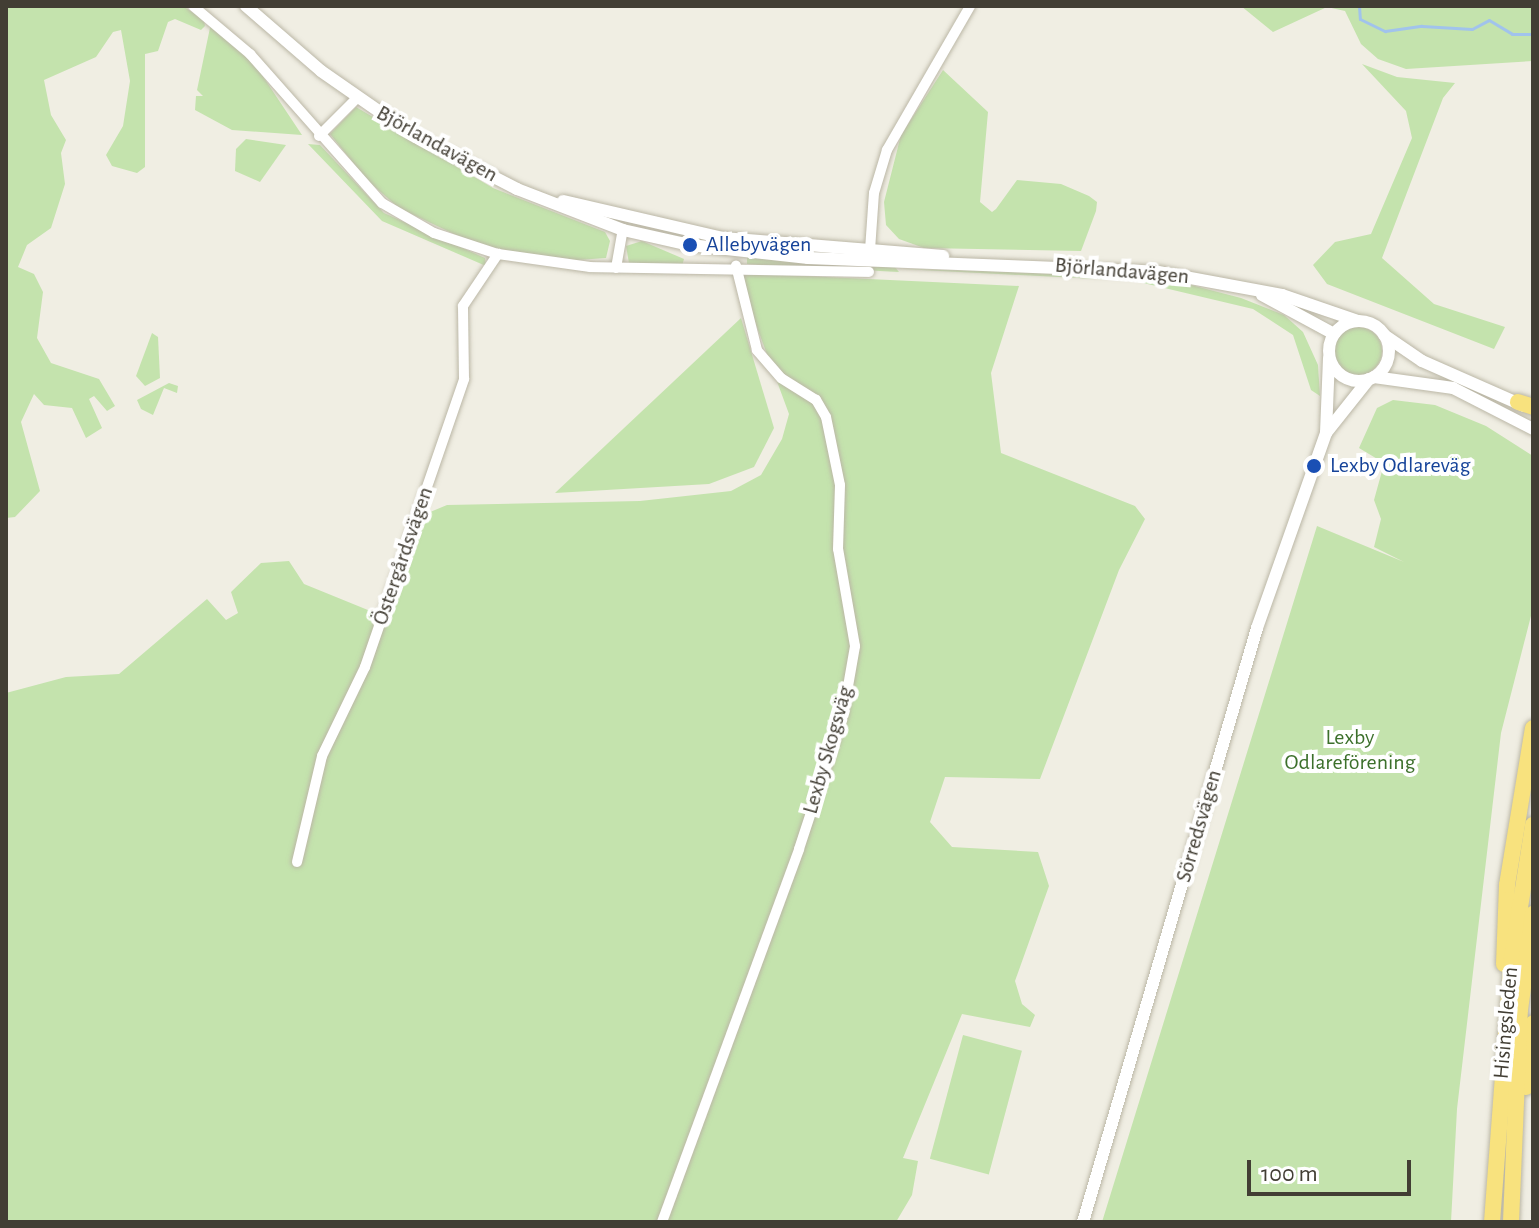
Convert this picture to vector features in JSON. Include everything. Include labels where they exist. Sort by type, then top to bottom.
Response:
[{"type":"highway","points":[[1507,1011],[1503,937],[1507,885],[1533,728]]},
{"type":"highway","name":"Hisingsleden","points":[[1492,1222],[1507,1011],[1533,825]]},
{"type":"highway","name":"Hisingsleden","points":[[1511,1215],[1520,1010],[1533,914]]},
{"type":"highway","points":[[1511,1215],[1533,1023]]},
{"type":"street","points":[[193,6],[250,54],[319,136],[397,214],[498,254],[616,268],[736,266]]},
{"type":"street","name":"Björlandavägen","points":[[246,6],[357,98],[424,142],[517,189],[624,224],[744,252],[870,261],[990,263],[1158,272],[1282,295],[1358,321]]},
{"type":"street","points":[[870,261],[874,193],[887,150],[970,6]]},
{"type":"street","name":"Björlandavägen","points":[[319,136],[357,98]]},
{"type":"street","points":[[616,268],[624,224]]},
{"type":"street","name":"Östergårdsvägen","points":[[297,862],[322,756],[365,667],[464,379],[463,306],[498,254]]},
{"type":"street","name":"Björlandavägen","points":[[736,266],[807,270],[870,261]]},
{"type":"street","name":"Lexby Skogsväg","points":[[662,1222],[799,849],[843,715],[855,646],[838,549],[840,485],[826,417],[816,400],[781,378],[757,350],[736,266]]},
{"type":"street","name":"Björlandavägen","points":[[1252,290],[1334,334]]},
{"type":"street","points":[[1528,407],[1422,361],[1358,321],[1334,334],[1329,358],[1347,379],[1372,378],[1453,388],[1533,429]]},
{"type":"street","points":[[1372,378],[1387,361],[1384,335]]},
{"type":"street","name":"Sörredsvägen","points":[[1083,1222],[1257,628],[1326,433],[1329,358]]},
{"type":"street","name":"Sörredsvägen","points":[[1326,433],[1372,378]]},
{"type":"green space","points":[[6,6],[183,6],[204,20],[205,26],[201,30],[175,19],[168,22],[158,51],[145,54],[145,167],[137,173],[112,166],[106,155],[123,126],[130,81],[121,30],[113,32],[96,57],[44,80],[51,115],[66,140],[61,153],[65,184],[51,228],[27,245],[18,267],[34,274],[43,292],[37,338],[51,363],[99,379],[115,406],[107,411],[94,396],[89,399],[102,428],[86,438],[72,408],[44,405],[34,394],[21,422],[40,491],[15,517],[6,518]]},
{"type":"green space","points":[[1241,6],[1533,6],[1533,61],[1406,69],[1378,59],[1361,44],[1345,11],[1327,7],[1273,32]]},
{"type":"green space","points":[[211,23],[258,69],[302,135],[232,130],[195,110],[196,96],[203,96],[197,90]]},
{"type":"green space","points":[[1362,64],[1397,77],[1455,83],[1443,98],[1382,258],[1434,304],[1505,327],[1494,349],[1327,284],[1313,265],[1335,242],[1371,234],[1412,138],[1406,111]]},
{"type":"green space","points":[[943,70],[988,112],[980,202],[992,212],[1017,180],[1061,184],[1089,196],[1097,202],[1096,211],[1081,251],[924,248],[899,239],[886,225],[884,202],[901,135]]},
{"type":"green space","points":[[356,107],[493,188],[605,232],[610,241],[606,258],[563,261],[522,255],[471,242],[399,208],[367,180],[330,134]]},
{"type":"green space","points":[[246,139],[286,145],[260,182],[235,171],[236,149]]},
{"type":"green space","points":[[308,144],[320,145],[384,213],[485,258],[486,266],[382,221]]},
{"type":"green space","points":[[642,241],[684,259],[682,266],[629,263],[626,246]]},
{"type":"green space","points":[[747,257],[895,267],[899,272],[747,264]]},
{"type":"green space","points":[[902,269],[1109,274],[1191,285],[1241,298],[1284,315],[1303,332],[1318,365],[1320,396],[1311,390],[1293,335],[1253,309],[1135,281]]},
{"type":"green space","points":[[743,273],[1019,286],[991,373],[1001,453],[1135,506],[1145,519],[1119,570],[1040,779],[945,777],[930,822],[952,847],[1038,852],[1049,886],[1015,981],[1022,1004],[1035,1015],[1030,1027],[962,1014],[903,1158],[918,1161],[912,1195],[896,1222],[6,1222],[6,693],[66,677],[119,674],[207,599],[226,620],[238,613],[231,592],[261,563],[289,561],[304,584],[390,619],[423,515],[447,505],[640,501],[731,491],[761,475],[782,439],[789,414],[740,281]]},
{"type":"green space","points":[[741,318],[774,428],[754,467],[709,484],[555,493]]},
{"type":"green space","points":[[1358,327],[1375,334],[1382,351],[1375,368],[1358,375],[1341,368],[1334,351],[1341,334]]},
{"type":"green space","points":[[152,333],[158,337],[160,378],[145,386],[136,376]]},
{"type":"green space","points":[[169,383],[178,386],[177,393],[164,388],[153,415],[141,409],[137,400]]},
{"type":"green space","name":"Lexby Odlareförening","points":[[1393,400],[1435,405],[1486,426],[1533,456],[1533,608],[1501,733],[1457,1109],[1451,1222],[1102,1222],[1317,526],[1404,562],[1374,547],[1381,519],[1374,500],[1382,471],[1379,460],[1359,448],[1377,408]]},
{"type":"green space","points":[[963,1035],[1022,1051],[989,1174],[930,1159]]},
{"type":"waterway","points":[[1359,6],[1360,19],[1385,31],[1422,26],[1472,29],[1489,20],[1512,34],[1533,34]]},
{"type":"place","name":"Allebyvägen","points":[[690,245]]},
{"type":"place","name":"Lexby Odlareväg","points":[[1314,466]]}]
